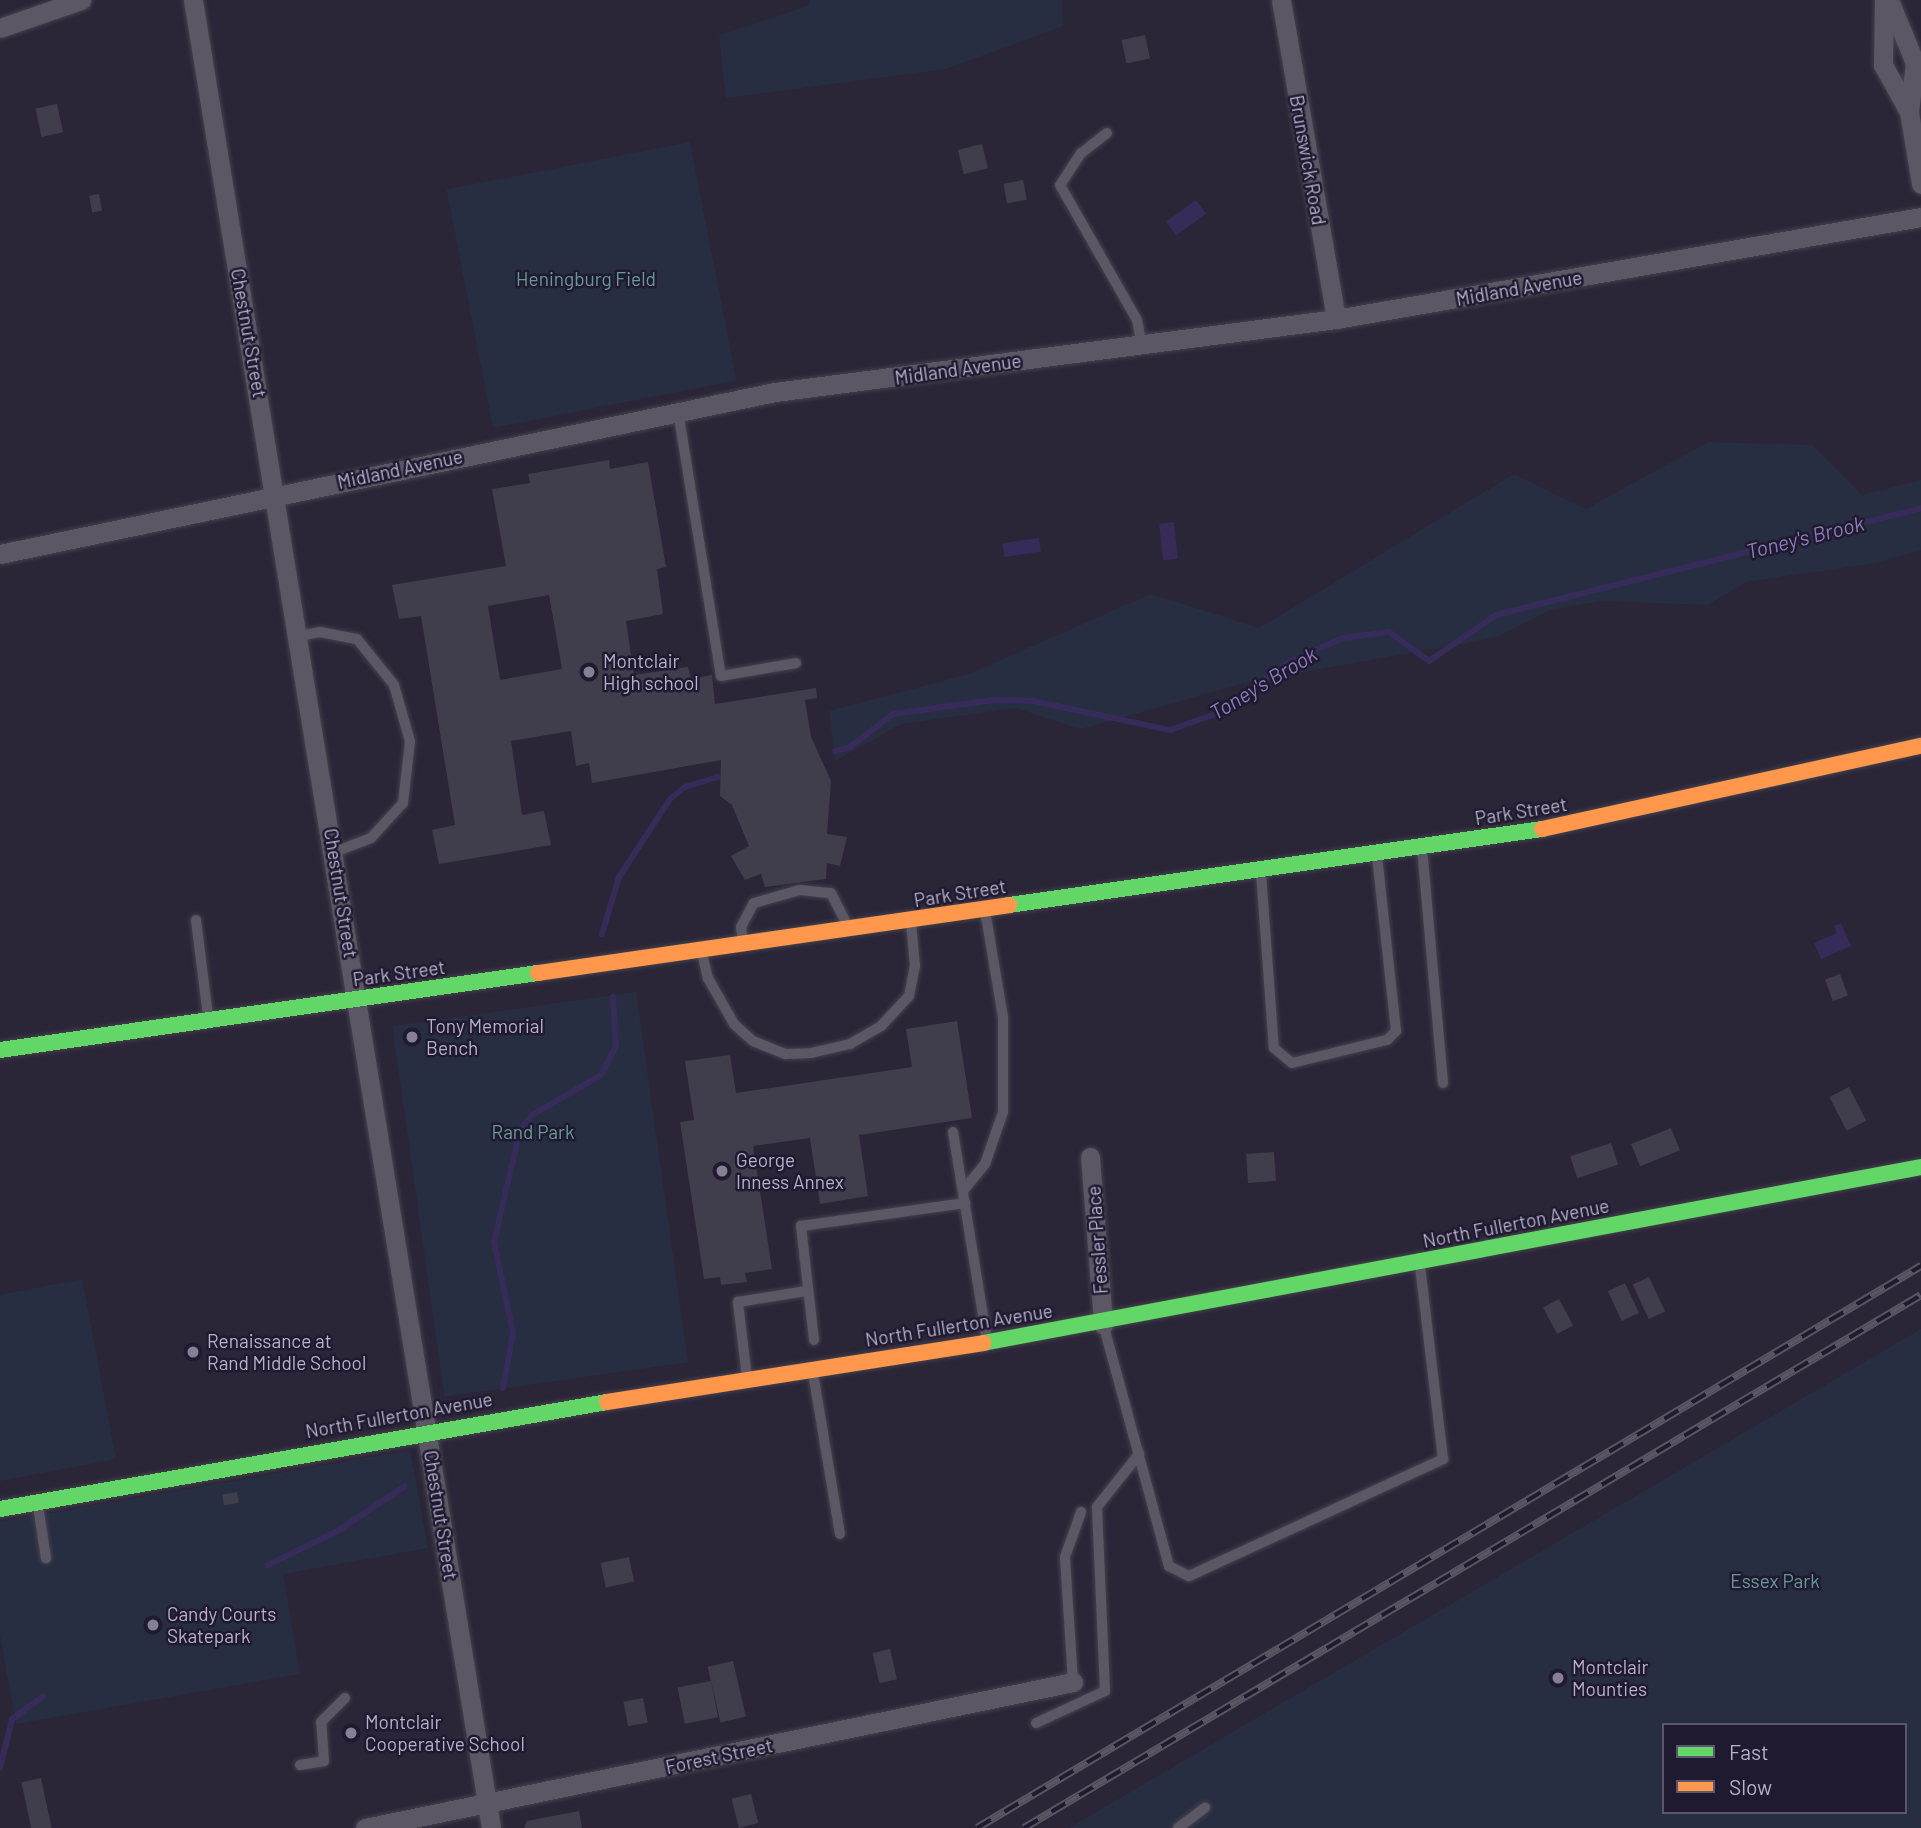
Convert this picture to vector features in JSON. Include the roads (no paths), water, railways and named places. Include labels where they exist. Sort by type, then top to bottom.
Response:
[{"type":"street","points":[[0,28],[80,0]]},
{"type":"street","name":"Chestnut Street","points":[[193,0],[276,495],[491,1828]]},
{"type":"street","name":"Brunswick Road","points":[[1280,0],[1336,319]]},
{"type":"street","points":[[1884,0],[1883,65],[1909,112]]},
{"type":"street","points":[[1889,0],[1915,63],[1909,112],[1921,184]]},
{"type":"street","name":"Midland Avenue","points":[[0,554],[677,410],[1336,319],[1921,217]]},
{"type":"street","name":"Park Street","points":[[0,1050],[1261,872],[1576,824],[1921,746]]},
{"type":"street","name":"Fessler Place","points":[[1090,1157],[1103,1324]]},
{"type":"street","name":"North Fullerton Avenue","points":[[0,1509],[428,1430],[987,1340],[1103,1324],[1921,1167]]},
{"type":"street","name":"Forest Street","points":[[365,1828],[1073,1682]]},
{"type":"lane","points":[[1107,133],[1081,153],[1060,185],[1137,320],[1142,345]]},
{"type":"lane","points":[[677,410],[721,676],[796,663]]},
{"type":"lane","points":[[298,636],[330,632],[357,639],[394,685],[410,741],[403,803],[371,838],[334,852]]},
{"type":"lane","points":[[1422,847],[1443,1083]]},
{"type":"lane","points":[[1261,872],[1274,1048],[1292,1063],[1387,1040],[1396,1031],[1377,854]]},
{"type":"lane","points":[[743,946],[741,927],[754,903],[800,890],[831,893],[845,913],[849,931]]},
{"type":"lane","points":[[963,1191],[985,1164],[1003,1112],[1003,1017],[985,910]]},
{"type":"lane","points":[[196,920],[208,1020]]},
{"type":"lane","points":[[702,952],[708,978],[734,1024],[753,1041],[786,1054],[811,1053],[850,1044],[881,1026],[909,996],[915,966],[911,922]]},
{"type":"lane","points":[[953,1132],[987,1340]]},
{"type":"lane","points":[[814,1340],[799,1232],[805,1223],[965,1203]]},
{"type":"lane","points":[[1103,1324],[1169,1566],[1189,1576],[1436,1465],[1444,1450],[1420,1263]]},
{"type":"lane","points":[[748,1380],[738,1302],[806,1291]]},
{"type":"lane","points":[[812,1369],[840,1534]]},
{"type":"lane","points":[[1036,1723],[1105,1691],[1097,1507],[1139,1454]]},
{"type":"lane","points":[[37,1502],[46,1558]]},
{"type":"lane","points":[[1073,1682],[1065,1557],[1081,1512]]},
{"type":"lane","points":[[300,1765],[324,1761],[321,1722],[345,1698]]},
{"type":"lane","points":[[1178,1828],[1205,1808]]},
{"type":"waterway","name":"Toney's Brook","points":[[835,751],[850,747],[893,714],[993,700],[1033,701],[1170,730],[1218,713],[1291,661],[1343,638],[1389,632],[1429,661],[1496,615],[1921,508]]},
{"type":"waterway","name":"Toney's Brook","points":[[602,934],[619,877],[670,799],[685,787],[718,777]]},
{"type":"waterway","name":"Toney's Brook","points":[[503,1388],[513,1333],[494,1242],[520,1130],[532,1115],[601,1075],[616,1046],[613,997]]},
{"type":"waterway","name":"Toney's Brook","points":[[268,1565],[339,1530],[405,1486]]},
{"type":"waterway","name":"Toney's Brook","points":[[0,1768],[12,1719],[44,1696]]},
{"type":"railway","points":[[977,1828],[1921,1266]]},
{"type":"railway","points":[[1024,1828],[1921,1295]]},
{"type":"place","name":"Montclair High school","points":[[589,672]]},
{"type":"place","name":"Tony Memorial Bench","points":[[412,1037]]},
{"type":"place","name":"George Inness Annex","points":[[722,1171]]},
{"type":"place","name":"Renaissance at Rand Middle School","points":[[193,1352]]},
{"type":"place","name":"Candy Courts Skatepark","points":[[153,1625]]},
{"type":"place","name":"Montclair Mounties","points":[[1558,1678]]},
{"type":"place","name":"Montclair Cooperative School","points":[[351,1733]]},
{"type":"park label","name":"Heningburg Field","points":[[586,279]]},
{"type":"park label","name":"Rand Park","points":[[533,1132]]},
{"type":"park label","name":"Essex Park","points":[[1775,1581]]}]
